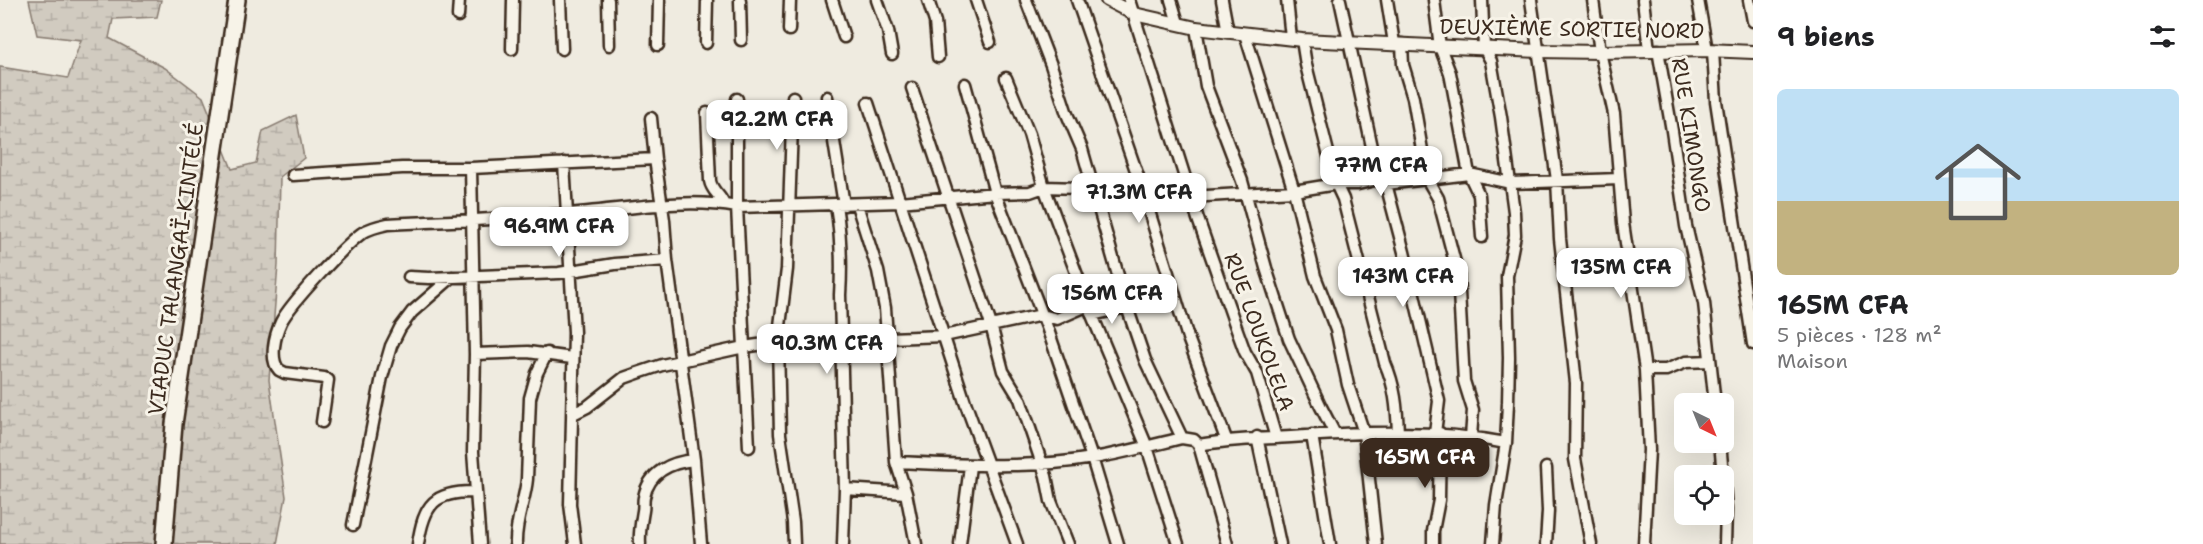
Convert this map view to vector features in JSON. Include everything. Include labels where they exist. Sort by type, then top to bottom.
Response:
[{"type":"highway","name":"VIADUC TALANGAÏ-KINTÉLÉ","points":[[155,544],[160,459],[227,0]]},
{"type":"highway","name":"VIADUC TALANGAÏ-KINTÉLÉ","points":[[164,544],[174,424],[237,0]]},
{"type":"main road","name":"DEUXIÈME SORTIE NORD","points":[[1107,0],[1134,14],[1196,28],[1296,39],[1538,51],[1753,52]]},
{"type":"street","points":[[458,16],[459,0]]},
{"type":"street","points":[[513,0],[513,49]]},
{"type":"street","points":[[560,0],[562,49]]},
{"type":"street","points":[[609,0],[609,45]]},
{"type":"street","points":[[658,45],[659,0]]},
{"type":"street","points":[[706,44],[707,0]]},
{"type":"street","points":[[740,0],[741,39]]},
{"type":"street","points":[[789,30],[790,0]]},
{"type":"street","points":[[832,0],[844,37]]},
{"type":"street","points":[[877,0],[888,31],[892,54]]},
{"type":"street","points":[[928,0],[935,22],[938,57]]},
{"type":"street","points":[[976,0],[990,42]]},
{"type":"street","points":[[1026,0],[1082,149],[1127,307],[1145,360],[1182,438]]},
{"type":"street","points":[[1077,0],[1143,190],[1188,338],[1226,439]]},
{"type":"street","name":"RUE LOUKOLELA","points":[[1129,0],[1191,196],[1245,352],[1257,374],[1276,438]]},
{"type":"street","points":[[1171,0],[1178,23]]},
{"type":"street","points":[[1222,0],[1228,32]]},
{"type":"street","points":[[1287,0],[1336,184],[1343,200],[1385,363],[1392,379],[1397,400],[1398,433]]},
{"type":"street","points":[[1340,0],[1382,181],[1440,400],[1437,433],[1439,500],[1433,544]]},
{"type":"street","points":[[1386,0],[1413,98],[1427,179],[1438,198],[1458,274],[1464,381],[1473,410],[1471,437]]},
{"type":"street","points":[[1434,0],[1440,47],[1450,73],[1469,174],[1479,195],[1482,237]]},
{"type":"street","points":[[1482,0],[1484,48],[1491,61],[1511,183],[1515,235],[1507,276],[1509,358],[1506,443],[1496,505],[1493,544]]},
{"type":"street","points":[[1531,0],[1557,180],[1560,238],[1576,383],[1575,459],[1591,544]]},
{"type":"street","points":[[1593,0],[1600,52],[1614,114],[1623,223],[1645,370],[1649,450],[1644,544]]},
{"type":"street","name":"RUE KIMONGO","points":[[1643,0],[1672,131],[1686,226],[1702,290],[1714,393]]},
{"type":"street","points":[[1698,0],[1710,50],[1753,344]]},
{"type":"street","points":[[1749,0],[1753,21]]},
{"type":"street","points":[[1196,28],[1206,86],[1245,193],[1289,339],[1335,434]]},
{"type":"street","points":[[1245,34],[1294,191],[1315,276],[1336,330],[1348,385],[1364,433],[1376,544]]},
{"type":"street","points":[[1006,78],[1029,134],[1044,187],[1090,310],[1147,447],[1178,544]]},
{"type":"street","points":[[965,84],[994,193],[1042,315],[1092,458],[1118,544]]},
{"type":"street","points":[[912,88],[991,325],[1003,371],[1020,399],[1051,501],[1068,544]]},
{"type":"street","points":[[793,97],[787,269],[778,342],[780,434],[794,544]]},
{"type":"street","points":[[827,97],[840,205],[843,263],[840,295],[845,489],[843,544]]},
{"type":"street","points":[[737,99],[737,207],[749,447]]},
{"type":"street","points":[[867,103],[944,336],[1017,544]]},
{"type":"street","points":[[707,113],[710,181],[712,189],[721,197],[724,205]]},
{"type":"street","points":[[651,118],[693,460],[701,544]]},
{"type":"street","points":[[293,175],[402,168],[471,168],[655,159]]},
{"type":"street","points":[[564,163],[574,332],[570,504],[575,544]]},
{"type":"street","points":[[471,168],[475,354],[473,452],[480,544]]},
{"type":"street","points":[[322,422],[328,380],[279,370],[274,364],[277,334],[289,310],[333,261],[363,232],[388,224],[568,214],[661,204],[737,207],[857,205],[1030,192],[1044,187],[1143,190],[1191,196],[1294,191],[1336,184],[1427,179],[1469,174],[1511,183],[1619,179]]},
{"type":"street","points":[[857,205],[878,271],[885,308],[896,462],[906,493],[916,544]]},
{"type":"street","points":[[409,277],[570,271],[615,264],[667,260]]},
{"type":"street","points":[[353,525],[382,377],[391,346],[400,328],[412,312],[452,277]]},
{"type":"street","points":[[573,414],[587,407],[624,378],[650,368],[744,348],[778,342],[944,336],[1042,315],[1057,319],[1090,310],[1127,307]]},
{"type":"street","points":[[475,354],[547,353],[572,358]]},
{"type":"street","points":[[516,544],[517,524],[526,491],[530,398],[537,373],[547,353]]},
{"type":"street","points":[[1645,370],[1666,370],[1686,362],[1710,362]]},
{"type":"street","points":[[1199,445],[1226,439],[1364,433],[1437,433],[1506,443]]},
{"type":"street","points":[[1312,435],[1330,544]]},
{"type":"street","name":"RUE LOUKOLELA","points":[[1257,437],[1280,544]]},
{"type":"street","points":[[896,462],[970,466],[1041,463],[1092,458],[1182,438],[1194,440],[1199,445],[1227,544]]},
{"type":"street","points":[[640,544],[644,496],[649,484],[662,469],[693,460]]},
{"type":"street","points":[[960,544],[970,466]]},
{"type":"street","points":[[1545,468],[1548,511],[1546,544]]},
{"type":"street","points":[[845,489],[906,493]]},
{"type":"street","points":[[418,544],[421,524],[430,505],[452,494],[476,492]]},
{"type":"street","points":[[1725,544],[1726,525]]},
{"type":"green space","points":[[29,0],[161,0],[157,17],[113,19],[109,38],[165,68],[203,97],[232,169],[256,163],[263,131],[296,115],[304,158],[280,177],[278,265],[269,380],[286,497],[277,544],[0,544],[0,67],[68,78],[81,40],[37,35]]}]
